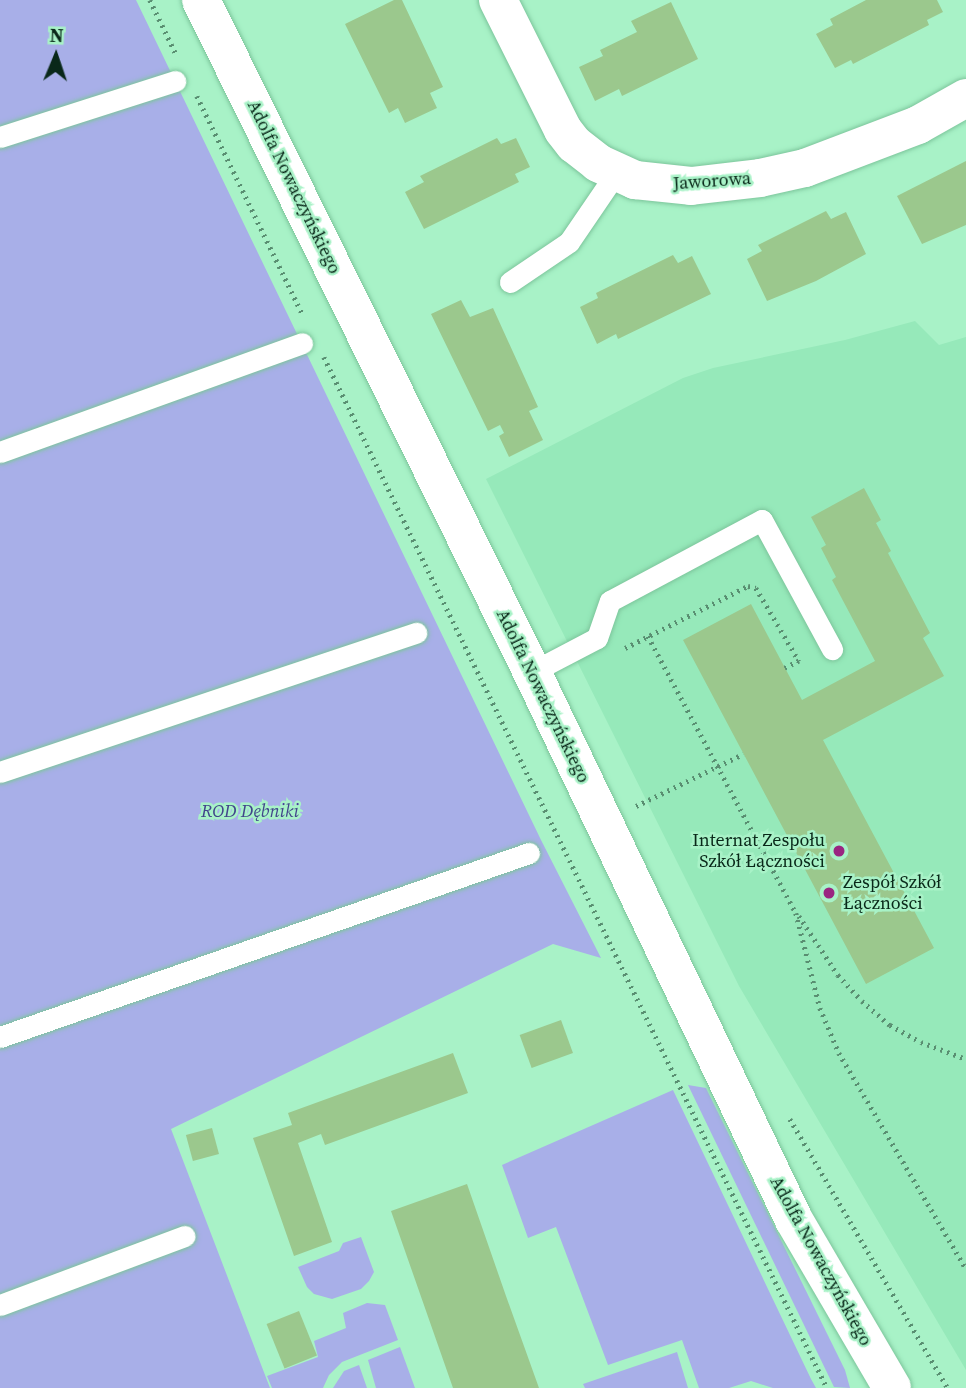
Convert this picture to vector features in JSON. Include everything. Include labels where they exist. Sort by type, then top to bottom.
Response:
[{"type":"street","name":"Adolfa Nowaczyńskiego","points":[[201,0],[532,672],[794,1220],[892,1388]]},
{"type":"street","name":"Jaworowa","points":[[498,0],[563,131],[584,153],[616,173],[635,180],[674,185],[760,178],[805,168],[918,125],[966,98]]},
{"type":"lane","points":[[0,137],[183,77]]},
{"type":"lane","points":[[510,282],[569,242],[616,173]]},
{"type":"lane","points":[[0,452],[310,339]]},
{"type":"lane","points":[[532,672],[597,638],[610,601],[762,520],[832,649]]},
{"type":"lane","points":[[0,772],[416,633]]},
{"type":"lane","points":[[0,1037],[529,853]]},
{"type":"lane","points":[[0,1305],[185,1236]]},
{"type":"path","points":[[150,0],[183,77],[310,339],[827,1388]]},
{"type":"path","points":[[785,668],[799,661],[756,588],[748,586],[648,636],[796,913],[838,975],[862,1001],[890,1025],[921,1042],[966,1059]]},
{"type":"path","points":[[604,821],[743,754]]},
{"type":"path","points":[[796,913],[820,1008],[839,1052],[966,1269]]},
{"type":"shaded area","name":"Zespół Szkół Łączności","points":[[915,321],[939,345],[966,337],[966,1370],[739,986],[486,479],[683,378],[713,368],[845,340]]},
{"type":"green space","name":"ROD Dębniki","points":[[0,0],[136,0],[541,840],[601,958],[553,944],[171,1129],[270,1388],[0,1388]]},
{"type":"green space","points":[[688,1085],[706,1088],[845,1370],[850,1388],[834,1387]]},
{"type":"green space","points":[[673,1090],[816,1388],[773,1388],[751,1381],[729,1388],[699,1388],[682,1340],[608,1365],[556,1227],[528,1238],[502,1165]]},
{"type":"green space","points":[[361,1237],[374,1272],[369,1281],[361,1289],[332,1299],[314,1294],[307,1287],[298,1267],[339,1251],[343,1243]]},
{"type":"green space","points":[[367,1303],[385,1305],[398,1340],[342,1362],[329,1375],[323,1388],[272,1388],[267,1376],[318,1357],[314,1341],[346,1328],[343,1313]]},
{"type":"green space","points":[[400,1347],[415,1388],[376,1388],[368,1360]]},
{"type":"green space","points":[[677,1352],[688,1388],[585,1388],[583,1384]]},
{"type":"green space","points":[[359,1365],[367,1388],[333,1388],[344,1371]]},
{"type":"building","points":[[394,0],[402,0],[443,87],[430,93],[437,108],[405,123],[398,108],[389,113],[345,24]]},
{"type":"building","points":[[866,0],[937,0],[943,12],[927,20],[929,25],[853,64],[851,60],[835,68],[816,34],[833,25],[830,19]]},
{"type":"building","points":[[671,2],[698,59],[622,96],[619,89],[595,101],[579,67],[603,56],[600,50],[637,32],[631,21]]},
{"type":"building","points":[[497,138],[501,144],[516,138],[530,167],[515,174],[519,182],[424,229],[405,192],[424,182],[420,176]]},
{"type":"building","points":[[966,161],[966,225],[922,244],[897,196]]},
{"type":"building","points":[[826,211],[831,219],[846,212],[866,254],[816,281],[767,301],[747,259],[762,251],[758,245]]},
{"type":"building","points":[[673,255],[678,263],[692,256],[711,294],[618,339],[616,334],[597,344],[580,307],[598,298],[596,293]]},
{"type":"building","points":[[461,300],[470,317],[493,308],[538,407],[529,411],[543,440],[509,457],[499,436],[504,433],[500,425],[488,431],[431,314]]},
{"type":"building","name":"Internat Zespołu Szkół Łączności","points":[[864,488],[881,520],[876,523],[891,551],[888,553],[930,633],[923,638],[944,676],[823,740],[934,948],[866,984],[683,640],[751,604],[802,700],[875,661],[832,580],[836,577],[821,548],[826,545],[811,517]]},
{"type":"building","points":[[561,1020],[573,1053],[532,1068],[520,1035]]},
{"type":"building","points":[[453,1053],[468,1093],[325,1145],[321,1134],[298,1143],[332,1242],[294,1256],[253,1138],[292,1125],[288,1113]]},
{"type":"building","points":[[212,1128],[219,1154],[193,1161],[186,1135]]},
{"type":"building","points":[[467,1184],[539,1388],[453,1388],[391,1211]]},
{"type":"building","points":[[299,1311],[317,1356],[285,1369],[267,1324]]},
{"type":"place","name":"Internat Zespołu Szkół Łączności","points":[[839,851]]},
{"type":"place","name":"Zespół Szkół Łączności","points":[[829,893]]}]
